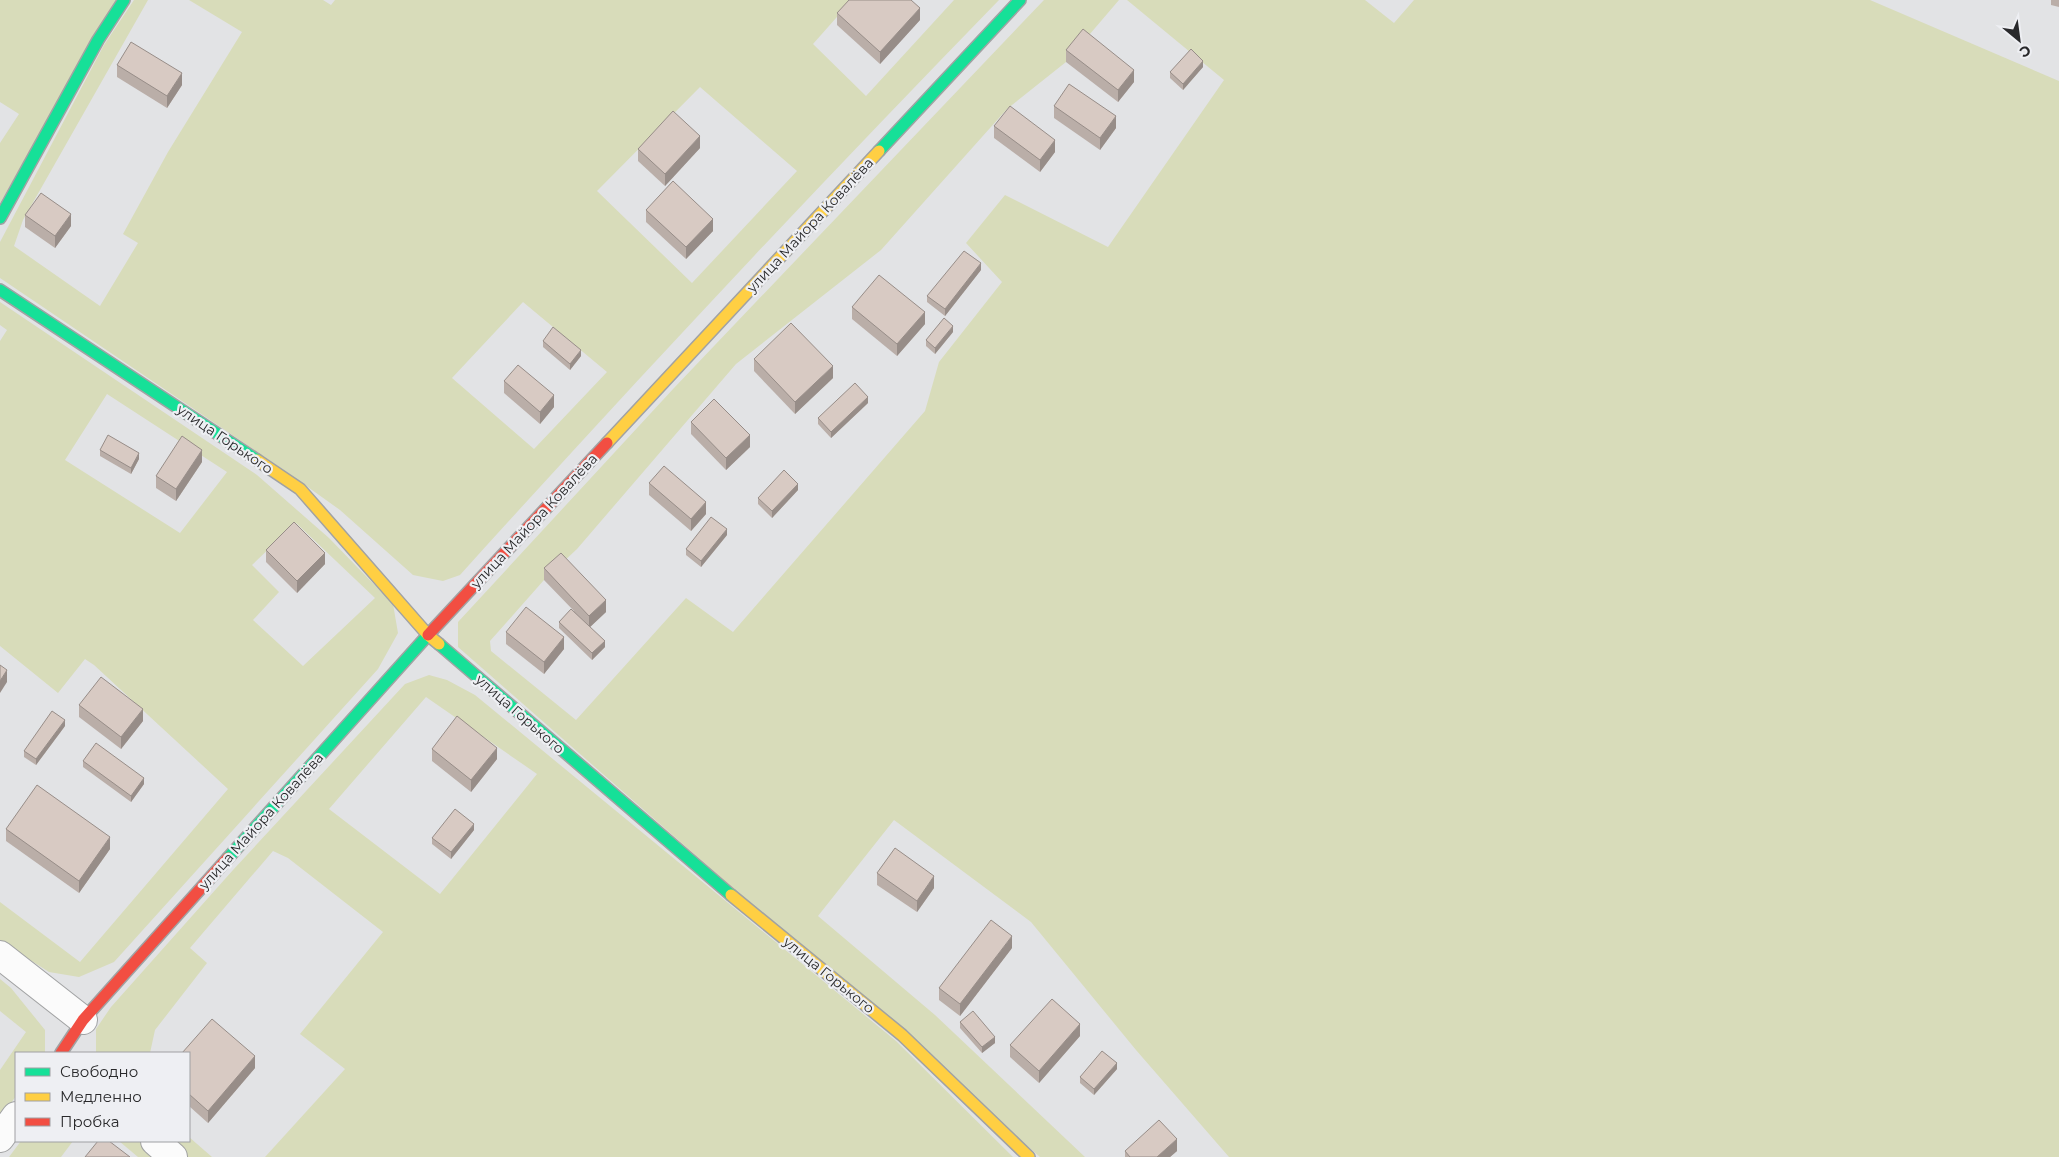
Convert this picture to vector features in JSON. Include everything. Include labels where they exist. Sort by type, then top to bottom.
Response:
[{"type":"street","points":[[0,218],[98,40],[124,0]]},
{"type":"street","name":"улица Майора Ковалёва","points":[[62,1052],[83,1020],[428,635],[1020,0]]},
{"type":"street","name":"улица Горького","points":[[0,290],[300,489],[428,635],[684,856],[902,1035],[1029,1157]]},
{"type":"street","points":[[0,955],[83,1020]]},
{"type":"street","points":[[0,1138],[15,1117]]},
{"type":"street","points":[[155,1142],[173,1157]]},
{"type":"green space","points":[[0,0],[116,0],[0,203],[0,143],[19,114],[0,102]]},
{"type":"green space","points":[[134,0],[148,0],[23,220],[14,246],[100,306],[138,243],[123,234],[168,152],[242,32],[189,0],[323,0],[331,5],[335,0],[852,0],[813,44],[866,96],[954,0],[999,0],[727,285],[460,575],[443,581],[413,575],[340,510],[0,278],[0,242],[104,45]],"holes":[[[700,87],[797,171],[692,283],[597,191]],[[523,302],[607,372],[534,449],[452,378]]]},
{"type":"green space","points":[[1044,0],[1119,0],[1066,62],[1007,109],[881,250],[736,364],[577,549],[544,580],[490,641],[491,651],[576,720],[686,598],[733,632],[925,411],[939,362],[1002,282],[966,243],[1005,195],[1108,247],[1224,80],[1127,0],[1365,0],[1394,23],[1414,0],[1870,0],[2059,81],[2059,1157],[1229,1157],[1136,1050],[1031,922],[894,820],[818,916],[935,1015],[1085,1157],[1040,1157],[458,647],[458,622],[674,388]]},
{"type":"green space","points":[[0,302],[257,475],[329,538],[393,604],[398,633],[378,669],[114,962],[79,977],[49,972],[0,941],[0,902],[80,962],[228,789],[94,665],[85,659],[58,693],[0,646],[0,341],[7,330],[0,325]],"holes":[[[107,394],[227,472],[180,533],[65,460]],[[296,523],[375,598],[303,666],[253,620],[279,592],[252,565]]]},
{"type":"green space","points":[[429,675],[447,680],[475,695],[896,1041],[1013,1157],[265,1157],[345,1069],[300,1034],[383,932],[288,858],[273,851],[190,948],[207,963],[155,1030],[150,1052],[96,1052],[96,1029],[111,1007],[233,870],[405,684]],"holes":[[[426,697],[537,774],[440,894],[329,809]]]},
{"type":"green space","points":[[0,979],[11,988],[45,1030],[45,1052],[15,1052],[15,1097],[0,1119],[0,1070],[26,1032],[0,1011]]},
{"type":"green space","points":[[190,1138],[212,1157],[184,1157],[166,1142],[190,1142]]},
{"type":"green space","points":[[20,1142],[72,1142],[61,1157],[9,1157]]},
{"type":"green space","points":[[120,1142],[141,1142],[159,1157],[138,1157]]},
{"type":"building","points":[[849,0],[911,0],[920,8],[880,52],[837,13]]},
{"type":"building","points":[[1083,29],[1134,70],[1118,90],[1066,50]]},
{"type":"building","points":[[131,42],[182,73],[167,96],[117,65]]},
{"type":"building","points":[[1191,49],[1203,61],[1183,84],[1170,72]]},
{"type":"building","points":[[1069,84],[1116,116],[1100,138],[1054,106]]},
{"type":"building","points":[[1010,106],[1055,140],[1040,160],[994,126]]},
{"type":"building","points":[[673,111],[700,136],[665,174],[638,149]]},
{"type":"building","points":[[673,181],[713,219],[686,247],[646,210]]},
{"type":"building","points":[[41,193],[71,214],[55,236],[25,215]]},
{"type":"building","points":[[964,251],[981,263],[945,309],[927,296]]},
{"type":"building","points":[[879,275],[925,312],[897,344],[852,307]]},
{"type":"building","points":[[944,318],[953,326],[935,348],[926,340]]},
{"type":"building","points":[[791,323],[833,366],[795,402],[754,359]]},
{"type":"building","points":[[553,327],[581,350],[570,364],[543,341]]},
{"type":"building","points":[[518,365],[554,395],[540,412],[504,381]]},
{"type":"building","points":[[855,383],[868,397],[831,432],[818,418]]},
{"type":"building","points":[[714,399],[750,435],[726,458],[691,422]]},
{"type":"building","points":[[108,435],[139,453],[131,468],[100,450]]},
{"type":"building","points":[[182,436],[202,450],[176,489],[156,476]]},
{"type":"building","points":[[664,466],[706,502],[691,519],[649,483]]},
{"type":"building","points":[[784,470],[798,484],[772,511],[758,498]]},
{"type":"building","points":[[711,517],[727,529],[701,561],[686,549]]},
{"type":"building","points":[[294,522],[325,553],[297,581],[266,550]]},
{"type":"building","points":[[561,553],[606,600],[589,616],[544,568]]},
{"type":"building","points":[[526,607],[564,637],[544,662],[506,632]]},
{"type":"building","points":[[571,609],[605,641],[592,653],[559,622]]},
{"type":"building","points":[[0,665],[7,670],[0,681]]},
{"type":"building","points":[[101,677],[143,709],[121,737],[79,705]]},
{"type":"building","points":[[52,711],[65,720],[36,759],[24,751]]},
{"type":"building","points":[[457,716],[497,748],[471,780],[432,749]]},
{"type":"building","points":[[96,743],[144,778],[131,796],[83,761]]},
{"type":"building","points":[[37,785],[110,837],[79,881],[6,829]]},
{"type":"building","points":[[455,809],[474,824],[451,852],[432,838]]},
{"type":"building","points":[[895,848],[934,876],[917,901],[877,873]]},
{"type":"building","points":[[991,920],[1012,936],[960,1004],[939,988]]},
{"type":"building","points":[[1052,999],[1080,1024],[1039,1071],[1010,1045]]},
{"type":"building","points":[[973,1011],[995,1037],[982,1047],[960,1022]]},
{"type":"building","points":[[212,1019],[255,1056],[208,1111],[190,1095],[190,1052],[183,1052]]},
{"type":"building","points":[[1102,1051],[1117,1063],[1094,1089],[1080,1077]]},
{"type":"building","points":[[1159,1120],[1177,1139],[1157,1157],[1130,1157],[1125,1151]]},
{"type":"building","points":[[97,1142],[110,1142],[130,1157],[85,1157]]},
{"type":"traffic: fast","points":[[0,218],[98,40],[124,0]]},
{"type":"traffic: fast","points":[[879,151],[1020,0]]},
{"type":"traffic: fast","points":[[0,290],[257,460]]},
{"type":"traffic: fast","points":[[228,858],[428,635]]},
{"type":"traffic: fast","points":[[439,644],[731,895]]},
{"type":"traffic: slow","points":[[607,443],[879,151]]},
{"type":"traffic: slow","points":[[257,460],[300,489],[428,635],[439,644]]},
{"type":"traffic: slow","points":[[731,895],[902,1035],[1029,1157]]},
{"type":"traffic: jam","points":[[428,635],[607,443]]},
{"type":"traffic: jam","points":[[62,1052],[83,1020],[228,858]]}]
